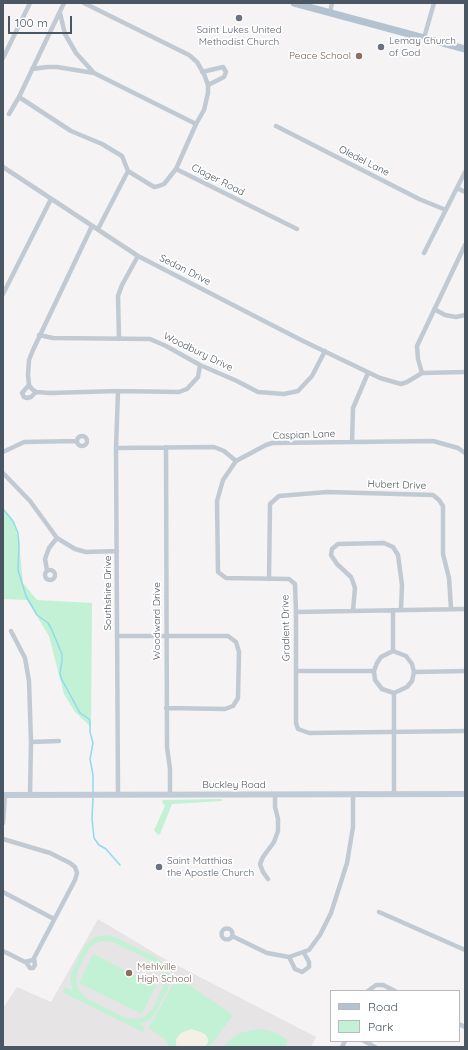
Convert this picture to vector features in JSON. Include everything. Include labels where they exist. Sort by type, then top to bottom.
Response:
[{"type":"main road","points":[[294,3],[465,49]]},
{"type":"street","points":[[3,58],[30,3]]},
{"type":"street","points":[[9,114],[19,97],[64,3]]},
{"type":"street","points":[[84,3],[190,56],[197,62],[208,85],[208,93],[204,110],[196,124],[176,169]]},
{"type":"street","points":[[330,12],[332,3]]},
{"type":"street","points":[[424,38],[434,3]]},
{"type":"street","points":[[60,12],[65,34],[76,53],[94,73]]},
{"type":"street","points":[[32,69],[57,67],[94,73],[196,124]]},
{"type":"street","points":[[202,72],[220,67],[223,67],[226,72],[224,77],[208,85]]},
{"type":"street","points":[[19,97],[71,131],[102,144],[122,156],[128,171],[98,229]]},
{"type":"street","name":"Oledel Lane","points":[[276,126],[419,199],[446,210]]},
{"type":"street","name":"Sedan Drive","points":[[3,167],[138,256],[325,352],[387,381],[401,384],[407,382],[422,372]]},
{"type":"street","name":"Clager Road","points":[[128,171],[154,186],[159,186],[164,184],[176,169],[297,229]]},
{"type":"street","points":[[424,253],[465,172]]},
{"type":"street","points":[[457,188],[465,192]]},
{"type":"street","points":[[3,294],[51,199]]},
{"type":"street","points":[[92,226],[39,334],[29,360],[28,375],[29,385],[32,390],[36,392],[50,393],[183,392],[187,390],[198,377],[200,364]]},
{"type":"street","points":[[465,245],[417,346],[418,359],[422,372],[465,372]]},
{"type":"street","points":[[119,339],[118,296],[122,285],[138,256]]},
{"type":"street","points":[[434,309],[445,315],[456,317],[465,315]]},
{"type":"street","name":"Woodbury Drive","points":[[39,334],[53,338],[150,339],[258,392],[288,393],[298,391],[312,376],[325,352]]},
{"type":"street","points":[[352,442],[353,408],[368,372]]},
{"type":"street","points":[[29,385],[22,393],[24,397],[31,398],[36,392]]},
{"type":"street","name":"Southshire Drive","points":[[118,392],[116,448],[118,795]]},
{"type":"street","points":[[3,452],[24,442],[77,441]]},
{"type":"street","name":"Caspian Lane","points":[[218,572],[217,501],[223,480],[236,461],[266,445],[272,443],[433,441],[458,448],[465,453]]},
{"type":"street","points":[[116,448],[214,448],[224,451],[236,461]]},
{"type":"street","name":"Woodward Drive","points":[[166,448],[166,708],[170,795]]},
{"type":"street","points":[[3,473],[30,502],[57,538],[75,549],[86,552],[117,551]]},
{"type":"street","name":"Hubert Drive","points":[[269,579],[270,504],[278,496],[327,492],[433,495],[443,506],[443,554],[449,578],[451,608]]},
{"type":"street","points":[[47,570],[45,559],[49,548],[57,538]]},
{"type":"street","points":[[354,610],[355,588],[351,577],[337,564],[331,555],[332,549],[338,544],[384,543],[394,546],[398,555],[402,585],[401,609]]},
{"type":"street","name":"Gradient Drive","points":[[218,572],[226,578],[289,579],[294,584],[296,612],[296,723],[298,729],[308,733],[394,733]]},
{"type":"street","points":[[296,612],[451,608],[465,609]]},
{"type":"street","points":[[393,610],[393,651]]},
{"type":"street","points":[[10,631],[25,658],[28,681],[31,742],[30,795]]},
{"type":"street","points":[[118,636],[228,636],[236,642],[240,652],[238,698],[233,706],[225,709],[166,708]]},
{"type":"street","points":[[393,651],[406,656],[412,664],[414,672],[412,681],[407,687],[394,693],[382,689],[375,680],[374,671],[381,657],[393,651]]},
{"type":"street","points":[[296,671],[374,671]]},
{"type":"street","points":[[414,672],[465,671]]},
{"type":"street","points":[[394,693],[394,794]]},
{"type":"street","points":[[394,733],[465,731]]},
{"type":"street","points":[[31,742],[59,741]]},
{"type":"street","points":[[268,879],[260,864],[263,857],[274,842],[278,831],[278,819],[274,794]]},
{"type":"street","points":[[232,936],[267,953],[289,957],[309,950],[320,935],[331,913],[340,889],[347,863],[353,827],[353,794]]},
{"type":"street","name":"Buckley Road","points":[[4,795],[465,794]]},
{"type":"street","points":[[3,823],[4,795]]},
{"type":"street","points":[[3,839],[50,853],[70,863],[75,867],[77,873],[75,880],[30,961],[3,951]]},
{"type":"street","points":[[3,892],[54,919]]},
{"type":"street","points":[[380,912],[465,950]]},
{"type":"street","points":[[289,957],[295,969],[302,972],[309,967],[309,962],[304,953]]},
{"type":"street","points":[[368,990],[376,985],[383,985],[393,990]]},
{"type":"street","points":[[366,1042],[375,1047]]},
{"type":"shaded area","name":"Mehlville High School","points":[[98,919],[163,958],[316,1037],[311,1047],[3,1047],[3,1008],[17,987],[51,1002]]},
{"type":"green space","points":[[3,507],[14,522],[19,542],[23,583],[37,600],[92,603],[91,727],[75,712],[64,694],[49,636],[27,600],[3,599]]},
{"type":"green space","points":[[222,799],[222,801],[172,804],[160,834],[158,835],[154,830],[165,806],[162,802],[163,800]]},
{"type":"green space","points":[[107,935],[117,938],[157,958],[164,964],[168,972],[168,989],[154,1015],[149,1020],[139,1024],[145,1028],[143,1032],[62,992],[65,987],[73,991],[70,981],[71,974],[85,945],[95,937]],"holes":[[[100,941],[108,941],[154,962],[162,971],[164,979],[163,987],[152,1010],[144,1017],[135,1019],[126,1018],[86,998],[78,989],[76,981],[78,970],[89,948]]]},
{"type":"green space","points":[[93,954],[156,986],[142,1014],[79,983]]},
{"type":"green space","points":[[186,983],[233,1015],[209,1047],[168,1047],[169,1045],[166,1043],[167,1041],[149,1028],[172,985]]},
{"type":"green space","points":[[262,1029],[271,1031],[287,1039],[286,1047],[223,1047],[232,1038],[240,1033]]},
{"type":"sand","points":[[191,1029],[206,1035],[208,1042],[205,1047],[179,1047],[176,1045],[176,1039],[181,1033]]},
{"type":"waterway","points":[[3,509],[13,521],[18,533],[18,570],[26,596],[37,615],[48,623],[51,628],[62,654],[60,673],[61,678],[80,713],[89,719],[90,722],[90,732],[93,743],[90,759],[93,775],[93,793]]},
{"type":"waterway","points":[[93,797],[92,819],[94,838],[99,845],[106,849],[120,865]]},
{"type":"place","name":"Saint Lukes United Methodist Church","points":[[239,18]]},
{"type":"place","name":"Lemay Church of God","points":[[381,47]]},
{"type":"place","name":"Peace School","points":[[359,56]]},
{"type":"place","name":"Saint Matthias the Apostle Church","points":[[159,867]]},
{"type":"place","name":"Mehlville High School","points":[[129,973]]}]
